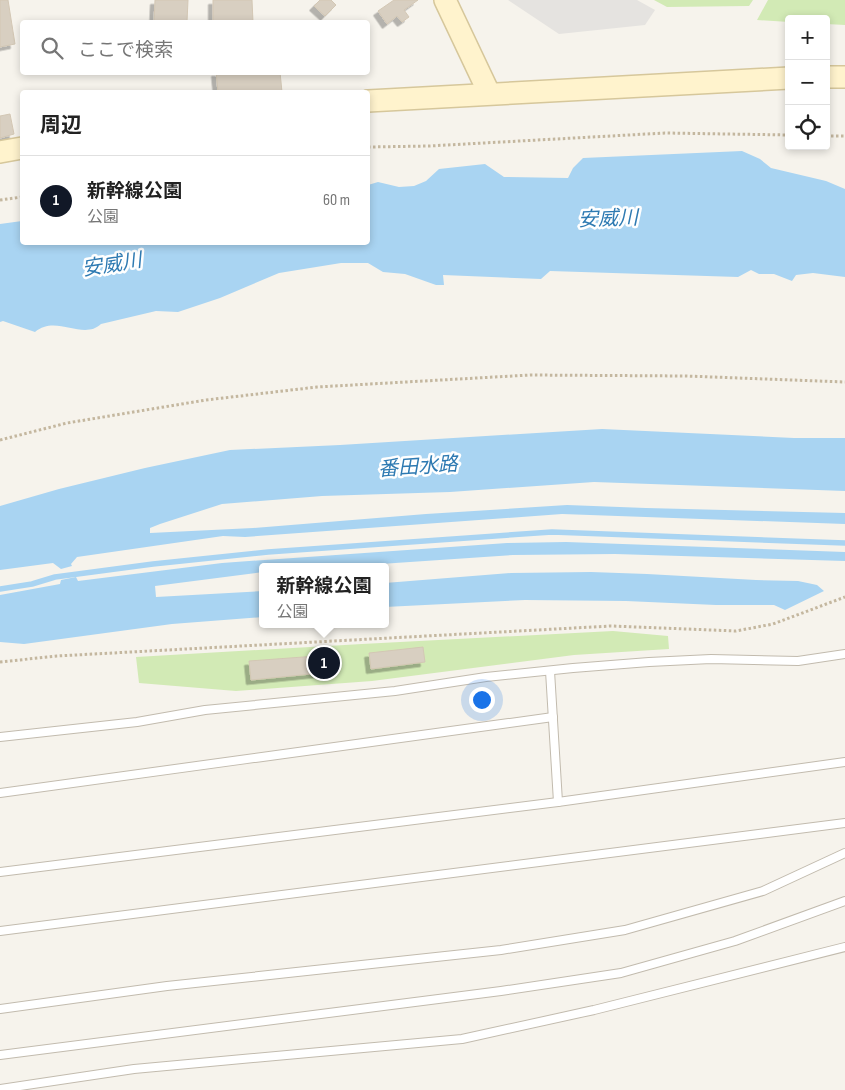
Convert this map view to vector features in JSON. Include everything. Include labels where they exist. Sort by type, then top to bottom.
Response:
[{"type":"street","points":[[445,0],[489,93]]},
{"type":"street","points":[[830,77],[845,77]]},
{"type":"street","points":[[370,101],[785,78]]},
{"type":"street","points":[[0,152],[20,148]]},
{"type":"lane","points":[[0,737],[138,722],[205,710],[394,691],[486,677],[550,670],[649,662],[711,660],[798,661],[845,654]]},
{"type":"lane","points":[[550,670],[558,802]]},
{"type":"lane","points":[[0,792],[553,717]]},
{"type":"lane","points":[[0,872],[558,802],[845,762]]},
{"type":"lane","points":[[0,931],[845,823]]},
{"type":"lane","points":[[0,1009],[167,986],[501,950],[625,930],[763,891],[845,853]]},
{"type":"lane","points":[[0,1055],[502,991],[621,973],[734,941],[845,901]]},
{"type":"lane","points":[[0,1089],[134,1069],[462,1039],[594,1010],[845,947]]},
{"type":"path","points":[[370,147],[429,146],[666,133],[785,135]]},
{"type":"path","points":[[830,136],[845,136]]},
{"type":"path","points":[[0,200],[20,197]]},
{"type":"path","points":[[0,440],[76,421],[206,400],[317,386],[530,375],[686,376],[845,382]]},
{"type":"path","points":[[0,662],[67,655],[611,626],[736,631],[773,624],[845,597]]},
{"type":"green space","points":[[654,0],[753,0],[749,6],[667,7]]},
{"type":"green space","points":[[768,0],[845,0],[845,25],[830,24],[830,15],[785,15],[785,22],[757,20]]},
{"type":"green space","points":[[613,631],[668,636],[669,649],[574,655],[372,681],[236,691],[139,683],[136,657],[362,644]]},
{"type":"shaded area","points":[[508,0],[637,0],[655,10],[645,25],[559,34]]},
{"type":"water","name":"安威川","points":[[742,151],[760,159],[771,168],[826,181],[845,189],[845,277],[813,273],[796,275],[792,281],[774,274],[759,274],[751,270],[738,277],[550,271],[541,279],[443,275],[444,285],[436,285],[405,274],[383,272],[368,263],[341,263],[279,273],[220,298],[178,312],[156,311],[101,324],[86,330],[52,326],[43,327],[35,332],[3,321],[0,322],[0,224],[20,221],[20,245],[370,245],[370,184],[378,182],[399,187],[414,186],[426,181],[439,169],[485,164],[504,177],[568,178],[573,168],[583,158]]},
{"type":"water","name":"番田水路","points":[[602,429],[794,438],[845,438],[845,491],[594,482],[450,492],[322,496],[222,504],[150,528],[150,533],[253,528],[567,505],[845,513],[845,524],[562,514],[245,537],[223,536],[77,557],[71,564],[72,566],[61,569],[53,563],[0,570],[0,506],[145,468],[230,450]]},
{"type":"water","points":[[566,542],[845,552],[845,561],[615,554],[513,555],[389,563],[259,563],[259,573],[155,586],[156,597],[259,591],[259,617],[172,624],[24,644],[0,642],[0,595],[60,584],[61,580],[76,577],[78,581],[222,563],[507,543]]},
{"type":"water","points":[[591,572],[798,581],[817,585],[824,591],[785,610],[774,605],[525,600],[389,607],[389,583],[511,573]]},
{"type":"building","points":[[0,0],[8,0],[15,44],[0,47]]},
{"type":"building","points":[[155,0],[188,0],[187,20],[154,20]]},
{"type":"building","points":[[213,0],[252,0],[253,20],[213,20]]},
{"type":"building","points":[[320,0],[331,0],[336,5],[325,16],[314,6]]},
{"type":"building","points":[[394,0],[418,0],[404,10],[409,17],[402,22],[397,16],[387,24],[378,11]]},
{"type":"building","points":[[216,75],[280,75],[282,90],[218,90]]},
{"type":"building","points":[[10,114],[14,134],[0,138],[0,116]]},
{"type":"building","points":[[423,647],[425,662],[371,669],[369,653]]},
{"type":"building","points":[[330,655],[331,672],[251,680],[249,661]]},
{"type":"waterway","points":[[0,589],[32,584],[55,577],[268,552],[552,532],[845,543]]},
{"type":"place","name":"新幹線公園","points":[[324,663]]}]
